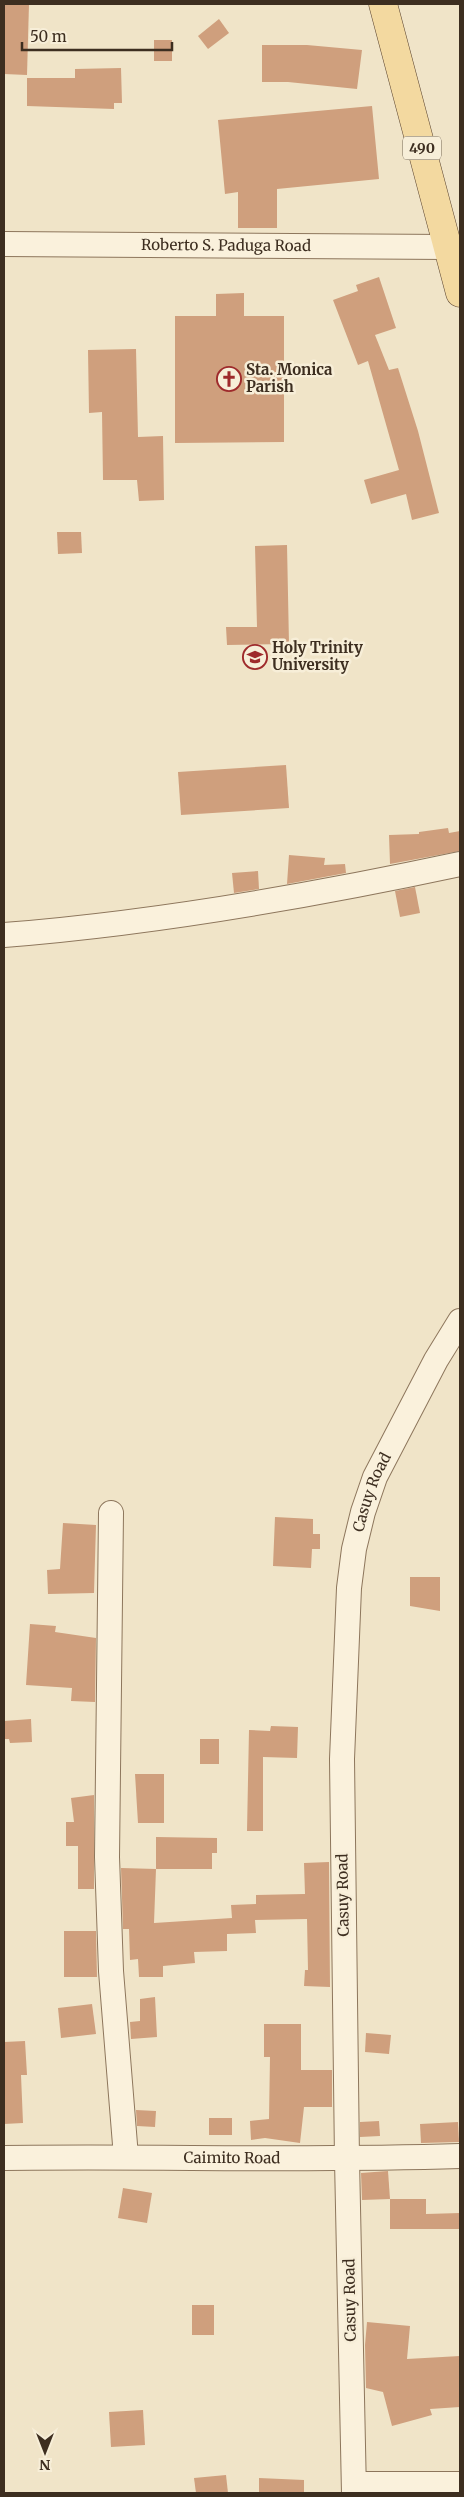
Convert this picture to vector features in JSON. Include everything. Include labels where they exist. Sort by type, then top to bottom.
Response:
[{"type":"main road","name":"490","points":[[383,4],[460,293]]},
{"type":"street","name":"Roberto S. Paduga Road","points":[[4,244],[448,246]]},
{"type":"street","points":[[4,935],[116,924],[344,888],[460,864]]},
{"type":"street","name":"Casuy Road","points":[[354,2489],[347,2160],[342,1759],[349,1588],[354,1549],[363,1512],[375,1477],[436,1360],[460,1321]]},
{"type":"street","points":[[111,1513],[107,1857],[111,1971],[126,2156]]},
{"type":"street","name":"Caimito Road","points":[[4,2158],[126,2156],[347,2160],[460,2156]]},
{"type":"street","points":[[354,2489],[460,2484]]},
{"type":"building","points":[[4,4],[29,4],[27,75],[4,74]]},
{"type":"building","points":[[219,19],[229,33],[208,49],[198,36]]},
{"type":"building","points":[[154,40],[172,40],[172,61],[154,61]]},
{"type":"building","points":[[262,45],[307,45],[362,50],[357,89],[288,82],[262,82]]},
{"type":"building","points":[[121,68],[122,103],[114,103],[114,109],[27,106],[27,78],[75,78],[75,69]]},
{"type":"building","points":[[372,106],[379,179],[277,189],[277,228],[238,228],[238,192],[225,194],[218,120]]},
{"type":"building","points":[[379,277],[396,328],[375,335],[389,370],[398,368],[418,431],[439,513],[412,520],[406,494],[371,504],[364,480],[399,470],[368,361],[358,365],[333,300],[358,291],[356,285]]},
{"type":"building","name":"Sta. Monica Parish","points":[[244,293],[244,316],[284,316],[284,442],[175,443],[175,316],[216,316],[216,294]]},
{"type":"building","points":[[136,349],[138,437],[163,436],[164,500],[139,501],[137,480],[103,480],[102,412],[89,413],[88,350]]},
{"type":"building","points":[[57,532],[81,532],[82,553],[58,554]]},
{"type":"building","points":[[287,545],[289,644],[227,645],[226,627],[257,627],[255,546]]},
{"type":"building","points":[[286,765],[289,808],[181,815],[178,772]]},
{"type":"building","points":[[448,828],[449,833],[460,831],[460,851],[390,864],[389,835],[419,834],[419,832]]},
{"type":"building","points":[[289,855],[325,858],[324,865],[345,864],[346,873],[287,884]]},
{"type":"building","points":[[258,871],[259,889],[234,893],[232,873]]},
{"type":"building","points":[[415,887],[420,913],[400,917],[395,891]]},
{"type":"building","points":[[275,1517],[313,1519],[313,1534],[320,1534],[320,1549],[312,1549],[311,1568],[273,1566]]},
{"type":"building","points":[[63,1523],[96,1525],[94,1593],[48,1594],[47,1570],[60,1569]]},
{"type":"building","points":[[410,1577],[440,1577],[440,1611],[410,1606]]},
{"type":"building","points":[[30,1624],[56,1626],[55,1632],[96,1638],[95,1702],[71,1701],[72,1688],[26,1685]]},
{"type":"building","points":[[31,1719],[32,1742],[10,1743],[9,1739],[4,1739],[4,1721]]},
{"type":"building","points":[[271,1726],[298,1727],[297,1758],[263,1757],[263,1831],[247,1831],[249,1730],[270,1731]]},
{"type":"building","points":[[200,1739],[219,1739],[219,1764],[200,1764]]},
{"type":"building","points":[[135,1774],[164,1774],[164,1823],[138,1823]]},
{"type":"building","points":[[94,1795],[94,1889],[78,1889],[78,1846],[66,1846],[66,1822],[74,1822],[71,1798]]},
{"type":"building","points":[[156,1837],[217,1838],[217,1853],[212,1853],[212,1869],[156,1869]]},
{"type":"building","points":[[329,1862],[330,1987],[304,1986],[305,1970],[308,1970],[307,1919],[255,1920],[256,1933],[227,1934],[227,1951],[194,1952],[195,1963],[163,1966],[163,1977],[139,1977],[138,1959],[130,1960],[129,1929],[123,1929],[121,1868],[156,1869],[154,1923],[232,1918],[231,1905],[256,1904],[256,1895],[305,1894],[304,1863]]},
{"type":"building","points":[[64,1931],[96,1931],[97,1977],[64,1977]]},
{"type":"building","points":[[155,1997],[157,2037],[131,2039],[130,2022],[140,2021],[140,1999]]},
{"type":"building","points":[[92,2004],[96,2034],[61,2038],[58,2008]]},
{"type":"building","points":[[264,2024],[301,2024],[301,2070],[332,2070],[332,2107],[304,2107],[300,2143],[265,2138],[251,2140],[250,2121],[269,2119],[270,2057],[264,2057]]},
{"type":"building","points":[[366,2033],[391,2035],[389,2054],[365,2052]]},
{"type":"building","points":[[25,2041],[27,2075],[21,2075],[23,2123],[4,2124],[4,2042]]},
{"type":"building","points":[[136,2110],[156,2111],[155,2127],[137,2126]]},
{"type":"building","points":[[209,2118],[232,2118],[232,2135],[209,2135]]},
{"type":"building","points":[[379,2121],[380,2136],[360,2137],[360,2122]]},
{"type":"building","points":[[458,2122],[459,2142],[421,2143],[420,2124]]},
{"type":"building","points":[[388,2171],[390,2199],[362,2200],[361,2173]]},
{"type":"building","points":[[123,2188],[152,2193],[147,2223],[118,2218]]},
{"type":"building","points":[[390,2199],[426,2199],[426,2214],[460,2213],[460,2229],[390,2229]]},
{"type":"building","points":[[192,2305],[214,2305],[214,2335],[192,2335]]},
{"type":"building","points":[[367,2322],[410,2326],[407,2359],[460,2356],[460,2407],[430,2409],[432,2415],[392,2426],[383,2392],[366,2388],[365,2345]]},
{"type":"building","points":[[143,2410],[145,2445],[111,2447],[109,2412]]},
{"type":"building","points":[[226,2475],[228,2493],[196,2493],[194,2478]]},
{"type":"building","points":[[259,2478],[304,2480],[304,2493],[259,2493]]},
{"type":"place","name":"Sta. Monica Parish","points":[[229,379]]},
{"type":"place","name":"Holy Trinity University","points":[[255,657]]}]
